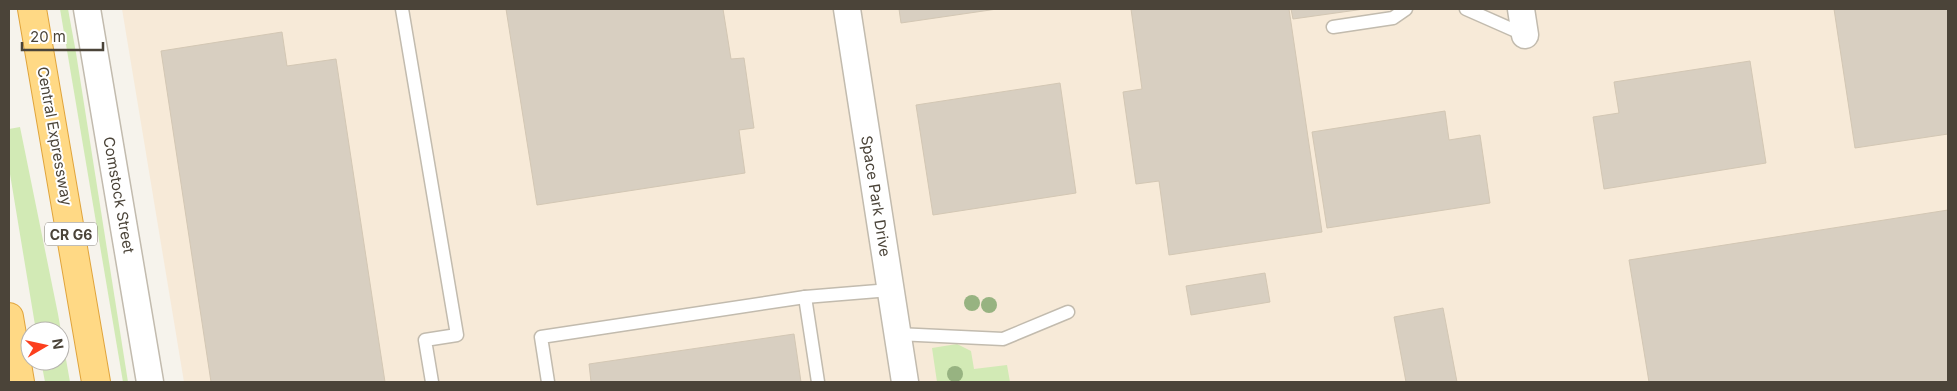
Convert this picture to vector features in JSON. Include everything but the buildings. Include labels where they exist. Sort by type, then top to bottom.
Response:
[{"type":"highway","name":"Central Expressway","points":[[32,9],[96,382]]},
{"type":"highway","points":[[9,317],[20,382]]},
{"type":"street","name":"Comstock Street","points":[[87,9],[150,382]]},
{"type":"street","name":"Space Park Drive","points":[[846,9],[905,382]]},
{"type":"street","points":[[1521,9],[1526,35]]},
{"type":"lane","points":[[402,9],[457,335],[425,340],[432,382]]},
{"type":"lane","points":[[1334,27],[1393,18],[1406,9]]},
{"type":"lane","points":[[1466,9],[1526,35]]},
{"type":"lane","points":[[548,382],[541,337],[804,297],[890,290]]},
{"type":"lane","points":[[804,297],[818,382]]},
{"type":"lane","points":[[897,334],[1003,339],[1068,312]]},
{"type":"shaded area","points":[[122,9],[1948,9],[1948,382],[184,382]]},
{"type":"green space","points":[[60,9],[68,9],[128,382],[123,382]]},
{"type":"green space","points":[[20,127],[59,321],[34,321],[9,168],[9,129]]},
{"type":"green space","points":[[957,344],[971,351],[974,369],[1007,365],[1010,382],[937,382],[932,348]]},
{"type":"green space","points":[[43,371],[68,371],[70,382],[45,382]]}]
